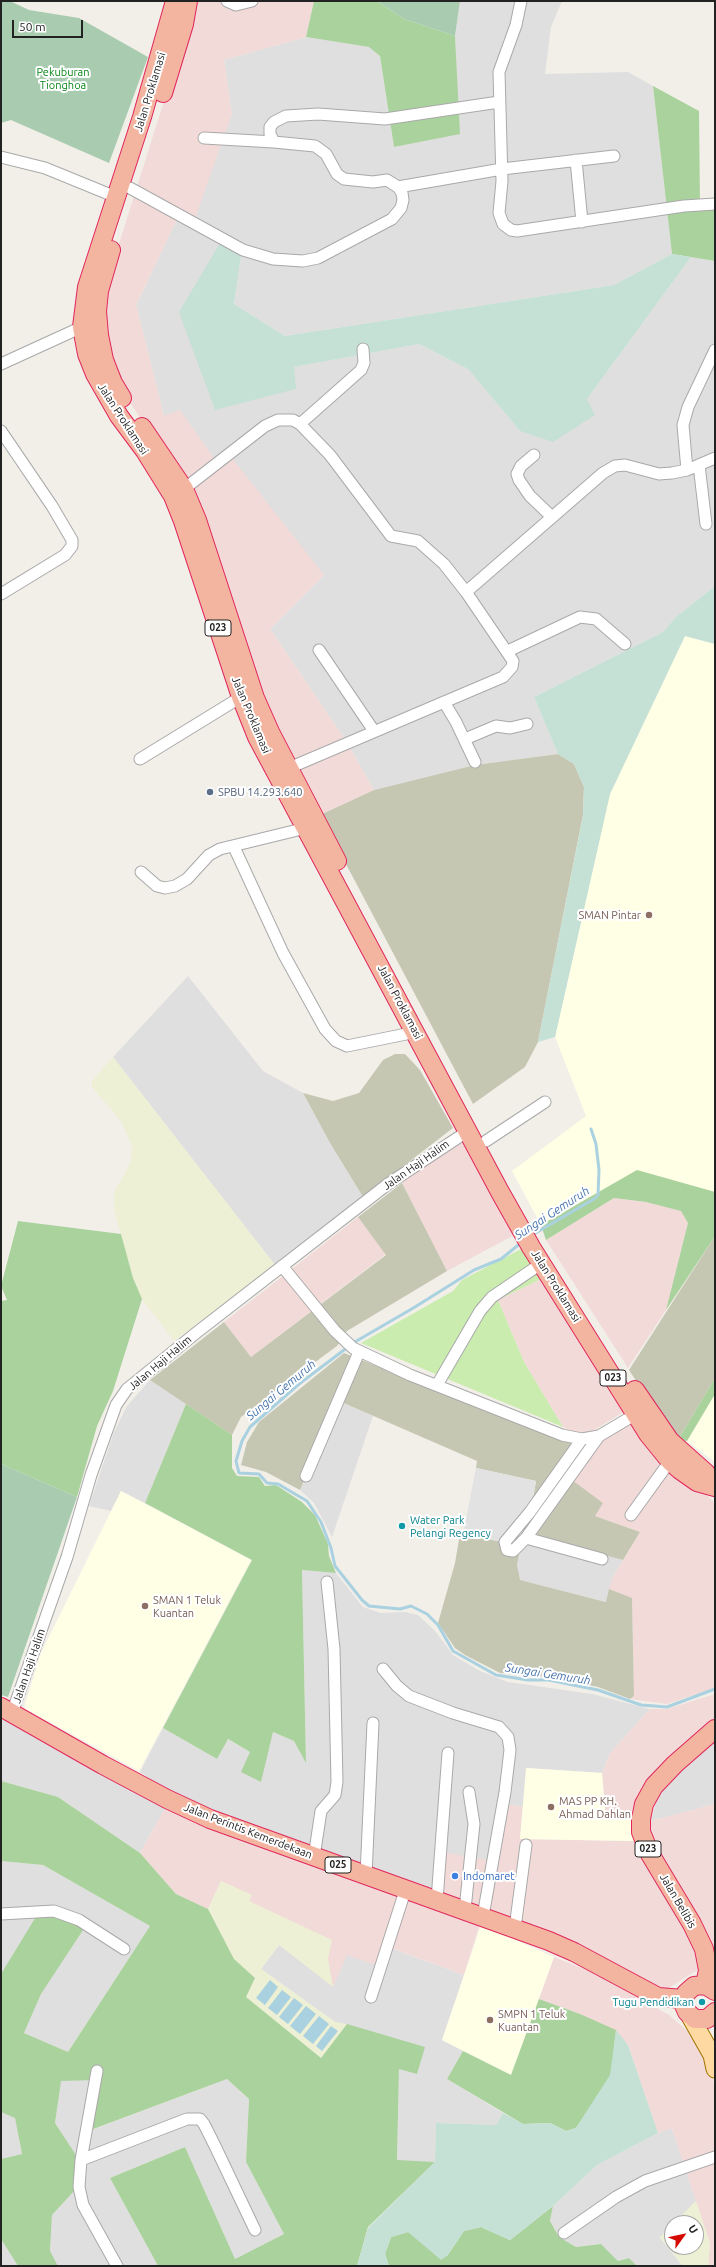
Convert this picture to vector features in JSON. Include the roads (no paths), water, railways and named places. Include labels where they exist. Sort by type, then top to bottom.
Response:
[{"type":"highway","name":"Jalan Proklamasi","points":[[148,119],[175,1]]},
{"type":"highway","name":"Jalan Proklamasi","points":[[188,1],[184,24],[148,119],[123,193],[87,287],[82,327],[88,354],[95,374],[115,410],[145,451],[172,496],[183,521],[203,558],[270,732],[289,768],[330,861],[416,1032],[468,1131],[504,1189],[535,1244],[654,1431],[670,1461],[697,1482],[715,1486]]},
{"type":"highway","name":"Jalan Proklamasi","points":[[123,193],[99,291],[97,311],[99,334],[104,360],[113,383],[184,490],[241,697],[257,737],[306,828],[330,861],[486,1141],[504,1189]]},
{"type":"highway","name":"Jalan Proklamasi","points":[[546,1261],[636,1414],[654,1431],[706,1473],[715,1486]]},
{"type":"highway","name":"Jalan Perintis Kemerdekaan","points":[[6,1710],[167,1799],[210,1819],[515,1928],[574,1952],[658,1997],[684,1998]]},
{"type":"highway","name":"Jalan Belibis","points":[[710,1988],[708,1970],[709,1948],[692,1924],[650,1854],[641,1832],[641,1819],[644,1804],[654,1786],[675,1764],[715,1729]]},
{"type":"highway","points":[[710,1988],[699,1984],[689,1989],[684,1998],[684,2008],[690,2016],[701,2020],[707,2019],[715,2012]]},
{"type":"main road","points":[[690,2016],[712,2055],[715,2069]]},
{"type":"street","points":[[227,1],[236,4],[252,1]]},
{"type":"street","points":[[521,1],[516,25],[499,72],[502,170],[499,213],[500,220],[506,228],[517,231],[684,206],[715,204]]},
{"type":"street","points":[[274,142],[270,134],[270,127],[279,118],[286,116],[318,114],[385,119],[418,116],[499,102]]},
{"type":"street","points":[[1,157],[45,168],[123,193],[243,250],[273,258],[303,261],[318,258],[339,249],[392,219],[402,208],[404,200],[398,187],[387,180],[373,182],[344,179],[337,174],[326,154],[315,146],[204,138]]},
{"type":"street","points":[[398,187],[502,170],[614,156]]},
{"type":"street","points":[[576,160],[582,222]]},
{"type":"street","points":[[1,364],[82,327]]},
{"type":"street","points":[[300,424],[361,370],[364,363],[364,349]]},
{"type":"street","points":[[686,470],[683,426],[688,407],[715,350]]},
{"type":"street","points":[[184,490],[265,426],[285,419],[300,424],[330,455],[391,536],[418,541],[426,546],[466,592],[508,651],[513,661],[509,673],[289,768]]},
{"type":"street","points":[[1,431],[69,532],[72,540],[72,546],[65,555],[1,594]]},
{"type":"street","points":[[534,455],[521,466],[517,474],[519,480],[530,496],[552,517]]},
{"type":"street","points":[[466,592],[603,473],[615,466],[625,465],[659,474],[686,470],[714,460]]},
{"type":"street","points":[[699,465],[706,524]]},
{"type":"street","points":[[508,651],[580,617],[596,619],[625,644]]},
{"type":"street","points":[[319,650],[374,732]]},
{"type":"street","points":[[140,759],[241,697]]},
{"type":"street","points":[[444,702],[465,739],[475,762]]},
{"type":"street","points":[[465,739],[496,726],[510,728],[527,724]]},
{"type":"street","points":[[141,872],[157,886],[165,888],[175,886],[187,879],[215,851],[306,828]]},
{"type":"street","points":[[234,847],[283,953],[325,1029],[336,1041],[347,1046],[416,1032]]},
{"type":"street","points":[[486,1141],[545,1102]]},
{"type":"street","name":"Jalan Haji Halim","points":[[6,1710],[67,1557],[91,1475],[116,1405],[127,1390],[140,1378],[388,1184],[468,1131]]},
{"type":"street","points":[[437,1385],[480,1311],[492,1297],[546,1261]]},
{"type":"street","points":[[282,1266],[352,1347],[437,1385],[562,1435],[582,1439],[599,1436],[636,1414]]},
{"type":"street","points":[[306,1476],[352,1347]]},
{"type":"street","points":[[582,1439],[530,1512],[505,1542],[506,1548],[509,1551],[513,1551],[526,1538],[599,1436]]},
{"type":"street","points":[[631,1515],[670,1461]]},
{"type":"street","points":[[526,1538],[602,1559]]},
{"type":"street","points":[[314,1857],[321,1811],[335,1795],[337,1782],[334,1649],[327,1582]]},
{"type":"street","points":[[383,1669],[397,1686],[409,1696],[453,1713],[499,1727],[508,1737],[510,1750],[505,1792],[483,1916]]},
{"type":"street","points":[[366,1875],[373,1723]]},
{"type":"street","points":[[437,1900],[448,1753]]},
{"type":"street","points":[[465,1910],[474,1824],[469,1792]]},
{"type":"street","points":[[515,1928],[526,1845]]},
{"type":"street","points":[[371,1997],[406,1888]]},
{"type":"street","points":[[1,1914],[54,1911],[78,1920],[124,1949]]},
{"type":"street","points":[[97,2071],[81,2160],[79,2187],[83,2205],[117,2266]]},
{"type":"street","points":[[81,2160],[187,2119],[200,2119],[215,2146],[254,2230]]},
{"type":"street","points":[[564,2233],[616,2197],[645,2181],[715,2157]]},
{"type":"water","points":[[270,1980],[278,1987],[265,2005],[256,1998]]},
{"type":"water","points":[[282,1990],[291,1997],[277,2015],[268,2008]]},
{"type":"water","points":[[294,1998],[303,2005],[288,2024],[279,2017]]},
{"type":"water","points":[[306,2006],[316,2014],[300,2034],[290,2026]]},
{"type":"water","points":[[319,2016],[329,2024],[313,2044],[303,2036]]},
{"type":"water","points":[[331,2026],[338,2031],[322,2051],[316,2046]]},
{"type":"waterway","name":"Sungai Gemuruh","points":[[532,1235],[594,1199],[598,1195],[599,1170],[596,1144],[591,1129]]},
{"type":"waterway","name":"Sungai Gemuruh","points":[[353,1343],[415,1307],[474,1270],[501,1259],[522,1242]]},
{"type":"waterway","name":"Sungai Gemuruh","points":[[348,1347],[299,1384],[250,1427],[242,1441],[236,1461],[239,1473],[259,1474],[267,1483],[278,1484],[307,1501],[321,1522],[331,1548],[335,1566],[362,1600],[369,1606],[400,1609],[411,1606],[427,1614],[438,1625],[453,1651],[496,1675],[528,1680],[549,1680],[598,1690],[641,1705],[667,1707],[715,1689]]},
{"type":"place","name":"SPBU 14.293.640","points":[[210,792]]},
{"type":"place","name":"SMAN Pintar","points":[[649,915]]},
{"type":"place","name":"Water Park Pelangi Regency","points":[[402,1526]]},
{"type":"place","name":"SMAN 1 Teluk Kuantan","points":[[145,1606]]},
{"type":"place","name":"MAS PP KH. Ahmad Dahlan","points":[[551,1807]]},
{"type":"place","name":"Indomaret","points":[[455,1876]]},
{"type":"place","name":"Tugu Pendidikan","points":[[702,2002]]},
{"type":"place","name":"SMPN 1 Teluk Kuantan","points":[[490,2020]]},
{"type":"park label","name":"Pekuburan Tionghoa","points":[[63,78]]}]
